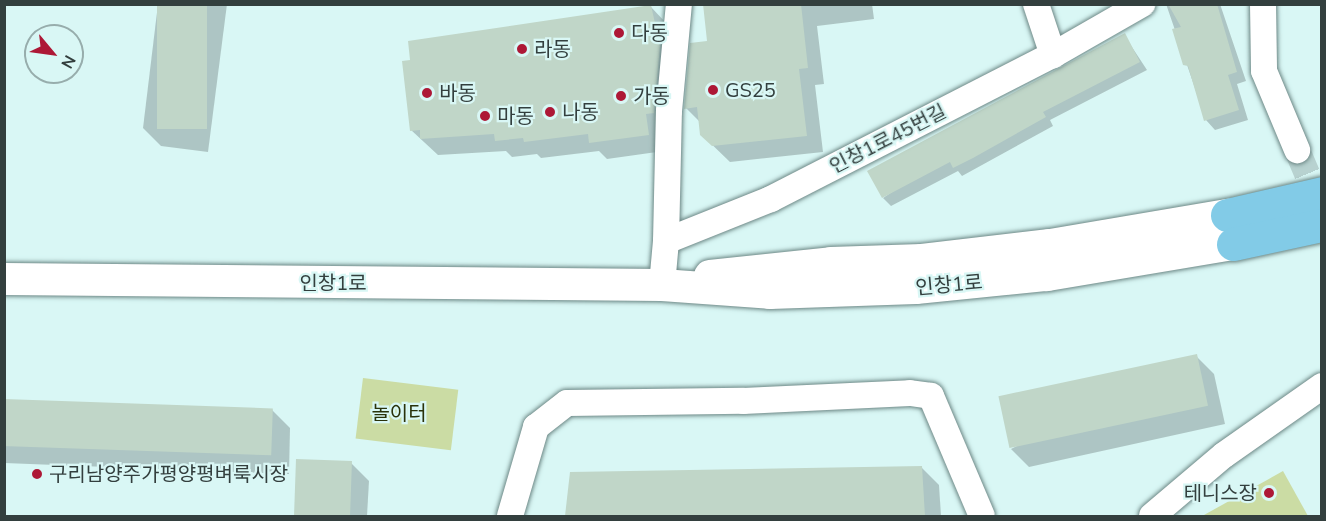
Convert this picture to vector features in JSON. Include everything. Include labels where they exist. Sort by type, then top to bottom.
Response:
[{"type":"highway","points":[[1230,230],[1322,193]]},
{"type":"highway","points":[[1230,230],[1322,225]]},
{"type":"street","points":[[662,285],[666,241],[669,111],[679,4]]},
{"type":"street","points":[[1036,4],[1053,56]]},
{"type":"street","name":"인창1로45번길","points":[[666,241],[771,199],[1053,56],[1142,4]]},
{"type":"street","points":[[1263,4],[1264,71],[1297,150]]},
{"type":"street","name":"인창1로","points":[[4,279],[662,285],[770,293],[916,288],[1047,275],[1230,230]]},
{"type":"street","points":[[1152,516],[1224,455],[1322,386]]},
{"type":"street","points":[[510,516],[536,427],[567,402],[743,401],[910,393],[931,396],[982,516]]},
{"type":"green space","name":"놀이터","points":[[363,378],[458,390],[451,450],[356,439]]},
{"type":"green space","name":"테니스장","points":[[1283,471],[1308,516],[1204,515]]},
{"type":"building","points":[[157,4],[207,4],[207,129],[157,129]]},
{"type":"building","points":[[703,4],[801,4],[808,68],[799,69],[807,136],[712,146],[700,135],[697,107],[684,109],[690,43],[707,41]]},
{"type":"building","points":[[1168,4],[1217,4],[1237,72],[1228,75],[1239,110],[1204,121],[1188,66],[1183,65],[1172,29],[1181,27]]},
{"type":"building","points":[[651,5],[660,46],[654,113],[646,114],[649,135],[589,143],[588,134],[524,142],[523,138],[495,141],[494,134],[420,139],[420,130],[410,131],[402,61],[410,60],[408,41]]},
{"type":"building","points":[[1125,33],[1140,62],[1043,112],[1046,117],[973,158],[953,168],[950,162],[882,198],[867,171]]},
{"type":"building","points":[[1197,354],[1208,406],[1009,448],[998,396]]},
{"type":"building","points":[[4,399],[273,408],[271,455],[4,446]]},
{"type":"building","points":[[296,459],[352,461],[350,516],[294,516]]},
{"type":"building","points":[[922,466],[925,516],[565,516],[570,472]]},
{"type":"tunnel","points":[[1297,150],[1322,209]]},
{"type":"place","name":"다동","points":[[619,33]]},
{"type":"place","name":"라동","points":[[522,49]]},
{"type":"place","name":"GS25","points":[[713,90]]},
{"type":"place","name":"바동","points":[[427,93]]},
{"type":"place","name":"가동","points":[[621,96]]},
{"type":"place","name":"나동","points":[[550,112]]},
{"type":"place","name":"마동","points":[[485,116]]},
{"type":"place","name":"구리남양주가평양평벼룩시장","points":[[37,474]]},
{"type":"place","name":"테니스장","points":[[1269,493]]}]
